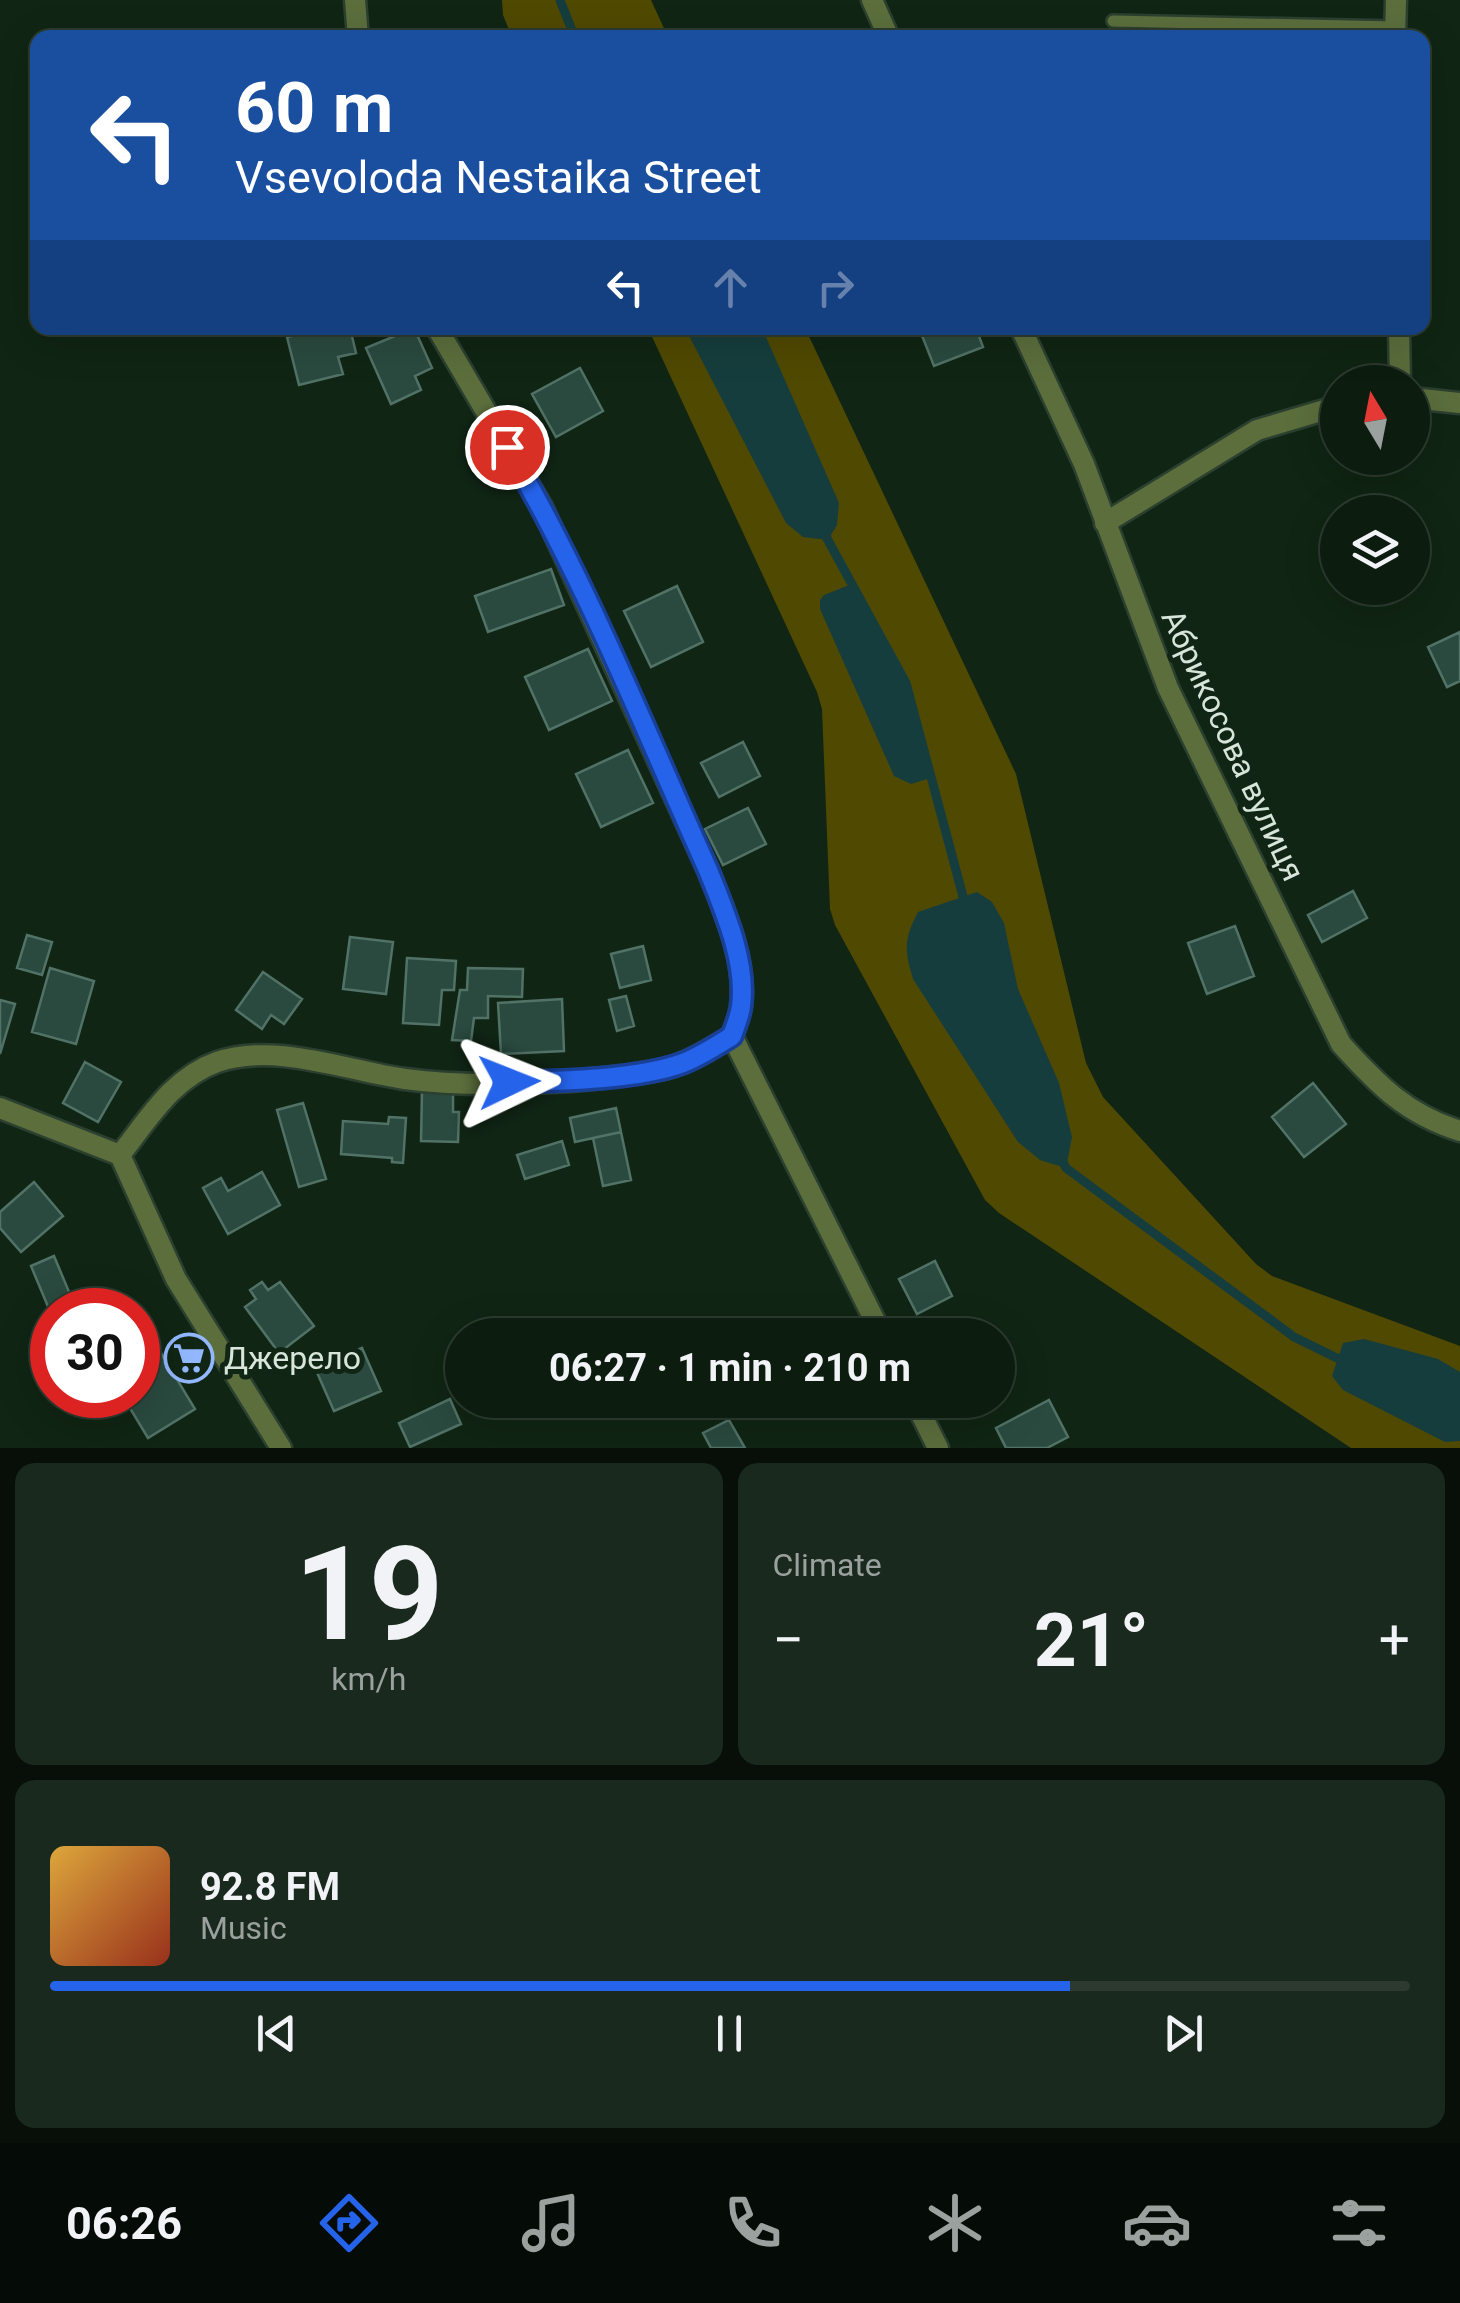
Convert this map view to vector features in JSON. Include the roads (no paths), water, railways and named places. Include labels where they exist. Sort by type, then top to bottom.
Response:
[{"type":"street","points":[[355,0],[357,30]]},
{"type":"street","points":[[872,0],[885,30]]},
{"type":"street","points":[[1395,30],[1396,0]]},
{"type":"street","points":[[120,1156],[169,1092],[192,1074],[219,1062],[250,1056],[287,1058],[437,1083],[544,1082],[663,1069],[704,1054],[732,1036],[741,1007],[741,985],[726,914],[558,540],[442,335]]},
{"type":"street","name":"Абрикосова вулиця","points":[[1024,335],[1084,464],[1168,688],[1341,1044],[1384,1091],[1429,1121],[1460,1131]]},
{"type":"street","points":[[1399,335],[1400,365]]},
{"type":"street","points":[[1430,400],[1460,403]]},
{"type":"street","points":[[1105,523],[1257,430],[1320,411]]},
{"type":"street","points":[[732,1036],[873,1318]]},
{"type":"street","points":[[0,1108],[120,1156],[176,1279],[282,1448]]},
{"type":"street","points":[[923,1418],[938,1448]]},
{"type":"lane","points":[[1113,21],[1344,30]]},
{"type":"water","points":[[689,335],[765,335],[839,503],[837,525],[828,540],[803,537],[786,523]]},
{"type":"water","points":[[852,584],[906,683],[931,778],[911,784],[894,776],[820,609],[824,595]]},
{"type":"water","points":[[977,892],[992,902],[1004,923],[1018,989],[1059,1083],[1072,1137],[1066,1168],[1040,1160],[1018,1142],[913,979],[907,944],[918,912]]},
{"type":"water","points":[[1364,1339],[1438,1359],[1460,1372],[1460,1441],[1445,1442],[1343,1390],[1332,1376],[1343,1343]]},
{"type":"waterway","points":[[560,0],[572,30]]},
{"type":"waterway","points":[[824,533],[906,683],[965,904]]},
{"type":"waterway","points":[[1062,1160],[1066,1168],[1294,1337],[1345,1362]]},
{"type":"place","name":"Джерело","points":[[189,1358]]}]
